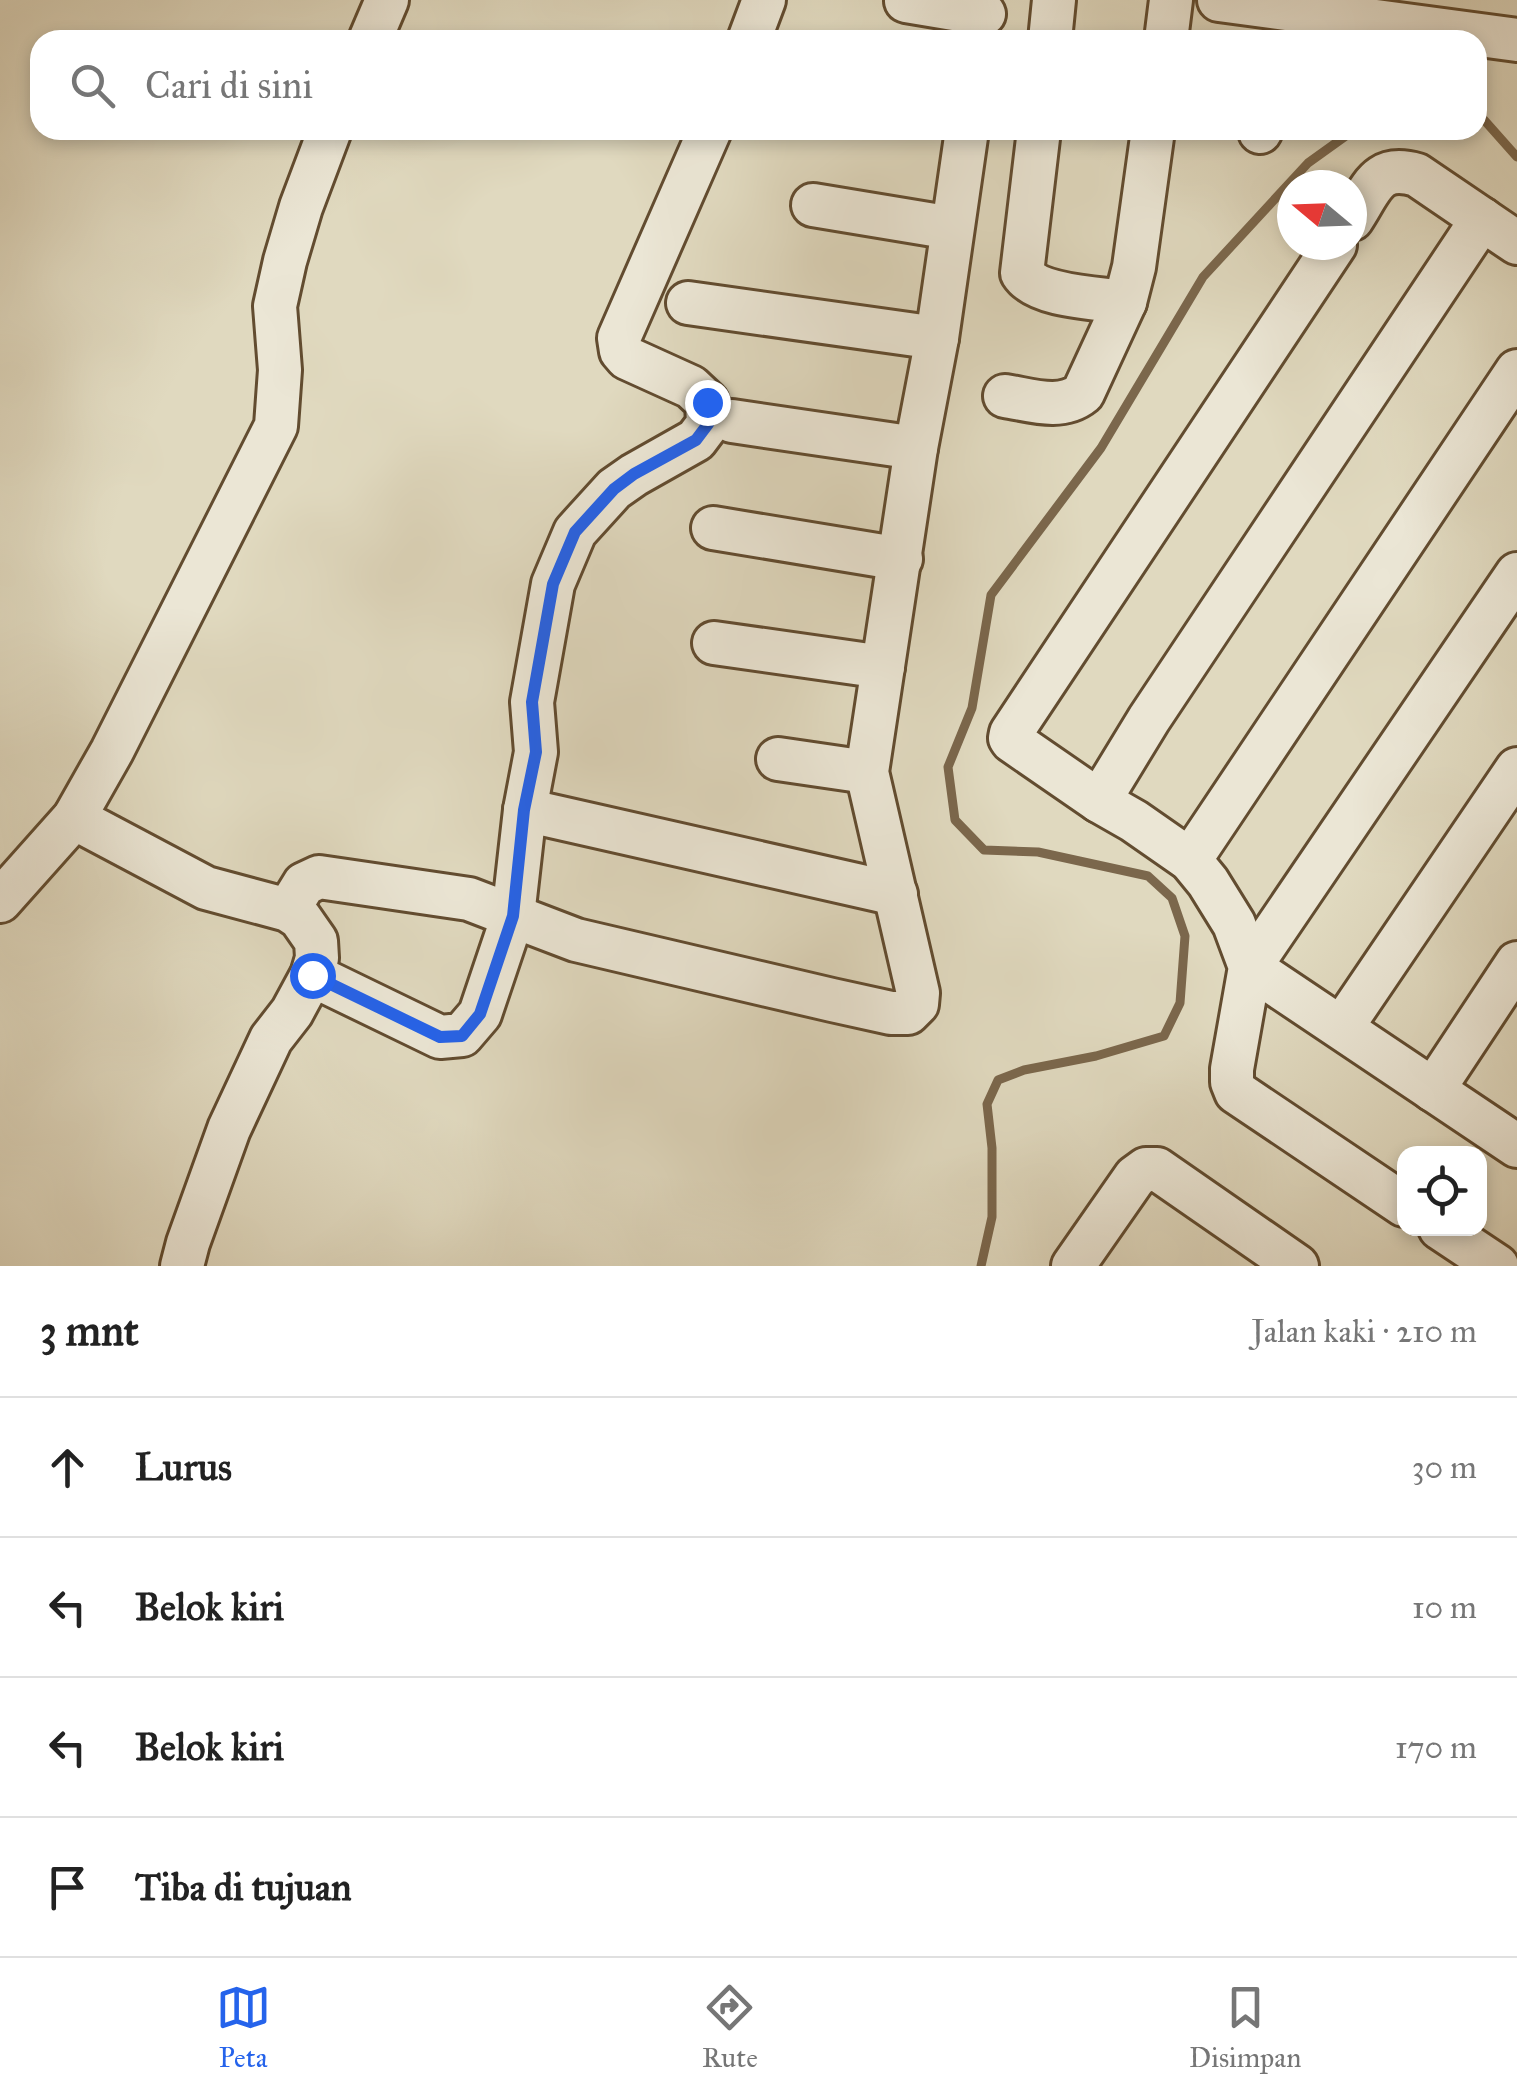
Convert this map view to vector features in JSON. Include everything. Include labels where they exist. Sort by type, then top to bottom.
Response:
[{"type":"street","points":[[374,30],[387,0]]},
{"type":"street","points":[[754,30],[764,0]]},
{"type":"street","points":[[1051,30],[1054,0]]},
{"type":"street","points":[[1167,30],[1171,0]]},
{"type":"street","points":[[906,1],[984,18]]},
{"type":"street","points":[[1256,11],[1366,9],[1476,17],[1517,40]]},
{"type":"street","points":[[0,901],[74,818],[112,751],[276,426],[280,370],[276,306],[300,208],[326,140]]},
{"type":"street","points":[[312,975],[440,1037],[462,1036],[480,1014],[513,916],[524,810],[536,752],[532,702],[553,584],[575,532],[614,489],[696,440],[708,424],[707,402],[691,387],[627,358],[620,352],[619,338],[706,140]]},
{"type":"street","points":[[288,910],[304,884],[320,877],[469,899],[594,944],[832,1000],[892,1013],[908,1013],[917,1004],[918,993],[867,772],[916,448],[938,338],[965,140]]},
{"type":"street","points":[[1038,140],[1022,272],[1040,289],[1126,302]]},
{"type":"street","points":[[1005,396],[1052,403],[1072,402],[1082,393],[1126,302],[1152,140]]},
{"type":"street","points":[[1367,196],[1382,174],[1398,169],[1417,175],[1517,243]]},
{"type":"street","points":[[813,206],[952,228]]},
{"type":"street","points":[[1099,801],[1149,719],[1482,219]]},
{"type":"street","points":[[1325,260],[1010,738],[1190,860],[1234,924],[1250,967],[1517,1146]]},
{"type":"street","points":[[688,304],[938,338]]},
{"type":"street","points":[[1190,860],[1517,371]]},
{"type":"street","points":[[732,421],[916,448]]},
{"type":"street","points":[[713,528],[900,559]]},
{"type":"street","points":[[1397,1200],[1236,1092],[1232,1069],[1250,967],[1517,574]]},
{"type":"street","points":[[714,643],[883,667]]},
{"type":"street","points":[[778,759],[867,772]]},
{"type":"street","points":[[1342,1027],[1517,769]]},
{"type":"street","points":[[524,810],[896,894]]},
{"type":"street","points":[[74,818],[206,888],[288,910],[300,918],[316,941],[312,975],[272,1039],[242,1100],[182,1266]]},
{"type":"street","points":[[1433,1090],[1510,989]]},
{"type":"street","points":[[1086,1262],[1135,1176],[1146,1168],[1157,1169],[1297,1266]]},
{"type":"street","points":[[1452,1236],[1497,1266]]},
{"type":"waterway","points":[[1487,123],[1517,157]]},
{"type":"waterway","points":[[981,1266],[992,1217],[992,1148],[987,1104],[998,1080],[1024,1070],[1096,1056],[1164,1036],[1180,1003],[1185,936],[1172,898],[1148,876],[1038,852],[984,850],[955,820],[948,767],[972,708],[991,595],[1101,448],[1203,277],[1308,163],[1340,140]]},
{"type":"route","points":[[312,975],[440,1037],[462,1036],[480,1014],[513,916],[524,810],[536,752],[532,702],[553,584],[575,532],[614,489],[696,440],[708,424],[707,402]]}]
